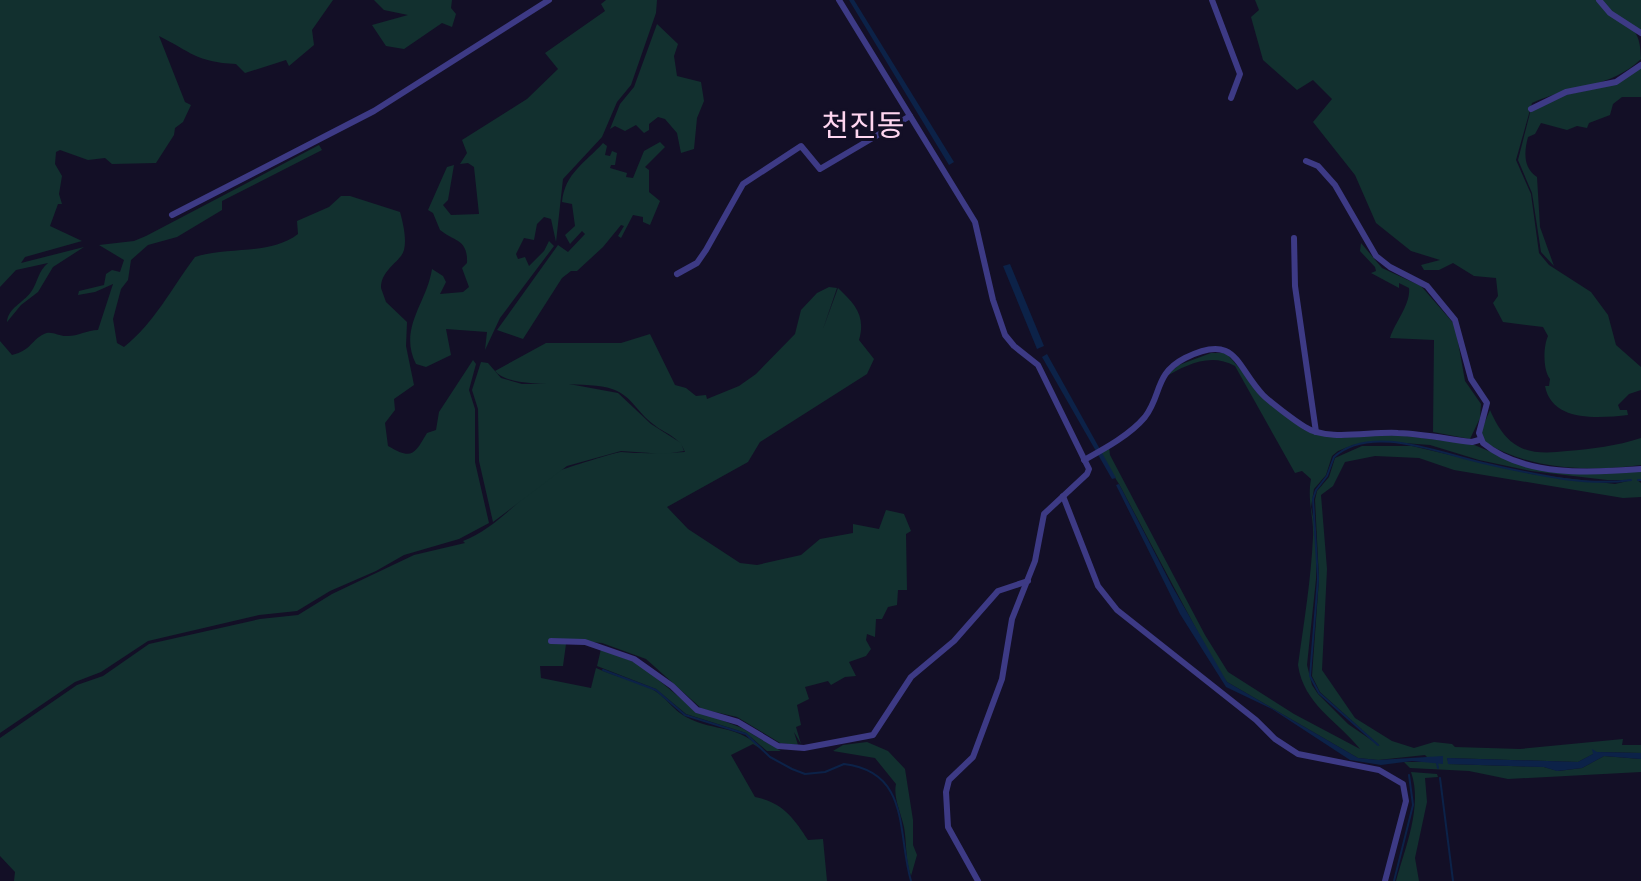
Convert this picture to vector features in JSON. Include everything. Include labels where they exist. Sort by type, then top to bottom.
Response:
[{"type":"street","points":[[173,215],[374,111],[549,0]]},
{"type":"street","points":[[839,0],[975,222],[993,300],[1005,335],[1038,365],[1084,460],[1087,474],[1044,514],[1028,581],[1012,619],[1003,679],[974,757],[949,780],[946,792],[948,827],[978,881]]},
{"type":"street","points":[[1212,0],[1240,74],[1231,98]]},
{"type":"street","points":[[1599,0],[1610,13],[1641,33]]},
{"type":"street","points":[[1531,108],[1566,92],[1616,82],[1641,65]]},
{"type":"street","points":[[677,274],[697,262],[706,250],[743,184],[801,146],[820,169],[911,116]]},
{"type":"street","points":[[1306,161],[1318,166],[1335,185],[1376,256],[1390,267],[1423,282],[1455,320],[1471,379],[1487,402],[1479,440]]},
{"type":"street","points":[[1294,238],[1295,286],[1316,432]]},
{"type":"street","points":[[1084,460],[1139,423],[1152,406],[1162,376],[1169,370],[1185,358],[1211,351],[1227,351],[1234,354],[1262,394],[1305,428],[1316,432],[1342,436],[1398,433],[1472,442],[1479,440],[1510,458],[1554,468],[1590,473],[1641,469]]},
{"type":"street","points":[[1063,496],[1098,586],[1116,610],[1256,720],[1287,749],[1298,754],[1379,770],[1403,784],[1406,801],[1385,881]]},
{"type":"street","points":[[551,641],[585,642],[634,659],[672,686],[697,710],[738,722],[778,746],[804,748],[859,740],[873,735],[911,677],[954,641],[998,591],[1028,581]]},
{"type":"green space","points":[[0,0],[333,0],[312,30],[314,45],[289,66],[286,60],[245,73],[236,64],[202,58],[159,36],[185,102],[191,105],[183,122],[175,128],[174,135],[156,163],[112,164],[105,158],[88,160],[60,150],[56,152],[55,164],[62,176],[59,194],[62,204],[58,204],[50,226],[82,241],[25,257],[21,263],[84,247],[53,267],[38,292],[21,305],[7,322],[10,313],[28,296],[48,263],[16,270],[0,287]]},
{"type":"green space","points":[[374,0],[452,0],[451,8],[456,14],[452,27],[442,23],[404,49],[386,46],[372,25],[408,15],[384,10]]},
{"type":"green space","points":[[606,0],[657,0],[656,13],[631,85],[617,102],[602,137],[563,179],[556,242],[551,219],[544,217],[537,224],[534,240],[524,238],[516,254],[518,259],[525,257],[529,266],[544,251],[549,241],[554,246],[500,318],[485,350],[487,332],[446,329],[451,355],[426,367],[416,364],[411,351],[412,327],[432,269],[443,276],[446,282],[440,294],[463,292],[469,287],[462,268],[467,263],[463,245],[440,230],[433,213],[428,210],[447,167],[454,165],[448,200],[443,205],[451,215],[479,214],[474,167],[468,163],[460,164],[467,153],[462,140],[527,99],[558,69],[545,53],[605,11],[601,4]]},
{"type":"green space","points":[[1255,0],[1597,0],[1604,10],[1632,29],[1640,45],[1641,59],[1617,76],[1532,103],[1516,160],[1531,194],[1539,253],[1549,265],[1591,292],[1608,315],[1616,345],[1641,367],[1641,390],[1629,394],[1618,405],[1620,410],[1627,410],[1628,415],[1579,416],[1557,407],[1549,398],[1545,386],[1549,386],[1550,379],[1544,358],[1548,336],[1543,327],[1503,322],[1493,303],[1498,296],[1496,278],[1474,276],[1453,263],[1439,270],[1424,270],[1421,265],[1440,260],[1411,251],[1376,223],[1355,175],[1313,122],[1332,99],[1313,80],[1297,90],[1263,60],[1251,17],[1259,10]]},
{"type":"green space","points":[[1600,0],[1641,0],[1641,32],[1615,16]]},
{"type":"green space","points":[[657,24],[678,44],[674,56],[677,76],[701,82],[704,101],[697,118],[694,149],[681,153],[677,133],[665,119],[658,117],[649,124],[649,130],[644,133],[636,125],[625,131],[615,126],[610,129],[620,104],[634,87]]},
{"type":"green space","points":[[1641,66],[1641,97],[1622,97],[1613,104],[1610,115],[1589,123],[1587,128],[1577,126],[1567,130],[1541,123],[1535,134],[1528,137],[1527,164],[1537,177],[1540,227],[1554,266],[1541,252],[1532,193],[1518,160],[1531,109],[1556,97],[1608,86]]},
{"type":"green space","points":[[660,142],[665,147],[645,167],[649,170],[649,192],[660,201],[650,225],[643,222],[643,217],[633,215],[621,238],[618,236],[624,226],[621,225],[603,247],[577,271],[571,271],[562,278],[523,339],[497,330],[558,245],[568,252],[585,234],[582,231],[570,244],[565,235],[575,226],[572,204],[562,202],[567,183],[577,169],[603,143],[607,146],[605,155],[610,156],[612,151],[617,153],[615,165],[610,168],[627,173],[626,177],[633,178],[644,151]]},
{"type":"green space","points":[[319,145],[322,150],[222,201],[222,210],[177,237],[148,245],[131,260],[128,280],[121,289],[113,319],[117,343],[124,347],[145,327],[195,257],[262,248],[287,241],[298,234],[297,221],[329,207],[341,196],[350,196],[400,212],[405,246],[401,256],[385,274],[381,288],[386,302],[407,322],[406,346],[414,385],[394,399],[395,410],[385,423],[388,446],[402,453],[412,453],[427,433],[436,430],[439,412],[473,360],[476,364],[469,390],[475,409],[475,462],[489,523],[459,539],[404,555],[376,571],[330,591],[297,611],[259,615],[148,641],[101,672],[75,682],[0,733],[0,341],[12,355],[23,351],[47,333],[70,336],[98,330],[113,284],[95,292],[78,295],[79,291],[104,285],[106,274],[112,270],[120,272],[124,260],[99,245],[134,241],[146,236]]},
{"type":"green space","points":[[1361,243],[1382,268],[1421,286],[1455,325],[1465,381],[1481,404],[1480,418],[1470,439],[1433,432],[1434,340],[1390,338],[1405,307],[1409,288],[1399,283],[1399,288],[1371,273],[1376,271],[1375,267],[1360,251]]},
{"type":"green space","points":[[829,287],[837,288],[823,329],[838,288],[854,305],[860,317],[859,340],[874,359],[867,374],[760,442],[748,462],[667,507],[688,529],[740,563],[757,565],[801,555],[820,539],[853,533],[853,524],[879,529],[886,510],[904,514],[911,531],[906,534],[907,590],[898,590],[897,605],[888,607],[882,619],[876,619],[875,637],[867,634],[866,640],[871,649],[866,656],[849,662],[856,676],[845,677],[831,685],[828,681],[805,687],[809,699],[797,705],[801,725],[796,727],[801,744],[794,732],[798,745],[780,743],[737,717],[702,709],[646,659],[602,643],[550,638],[550,643],[566,644],[563,666],[540,666],[541,678],[591,688],[596,668],[652,689],[686,717],[736,732],[754,742],[764,751],[753,744],[731,755],[755,797],[780,807],[808,840],[823,839],[827,881],[14,881],[15,872],[0,856],[0,738],[77,685],[103,676],[149,644],[260,619],[298,615],[332,594],[414,555],[465,543],[463,541],[489,527],[534,488],[563,469],[621,452],[685,452],[675,439],[612,389],[517,381],[495,371],[546,343],[621,343],[650,334],[675,385],[686,388],[696,396],[706,395],[707,399],[739,386],[756,374],[795,334],[801,310],[817,293]]},
{"type":"green space","points":[[1211,353],[1226,353],[1249,379],[1304,430],[1342,438],[1356,435],[1397,435],[1472,444],[1510,460],[1590,474],[1641,470],[1641,479],[1637,480],[1641,483],[1641,497],[1623,498],[1454,470],[1419,458],[1375,456],[1345,462],[1333,486],[1321,495],[1327,569],[1322,670],[1355,718],[1392,741],[1414,748],[1434,742],[1452,744],[1455,747],[1520,749],[1623,739],[1622,745],[1641,745],[1641,753],[1597,752],[1578,762],[1447,758],[1449,764],[1544,767],[1558,771],[1582,768],[1604,756],[1641,759],[1641,772],[1508,779],[1469,771],[1410,768],[1404,762],[1432,762],[1425,755],[1378,760],[1358,758],[1227,682],[1100,454],[1109,447],[1110,455],[1205,635],[1228,672],[1294,714],[1360,749],[1314,702],[1301,679],[1298,665],[1313,530],[1311,507],[1316,531],[1316,579],[1307,665],[1312,685],[1348,724],[1380,746],[1320,692],[1312,676],[1319,579],[1315,500],[1317,491],[1329,477],[1335,458],[1362,446],[1412,446],[1531,474],[1615,484],[1632,480],[1607,480],[1531,471],[1479,460],[1430,445],[1377,441],[1353,445],[1332,456],[1326,475],[1314,489],[1311,507],[1311,479],[1302,471],[1295,473],[1235,366],[1207,360],[1189,365],[1163,378],[1179,365]]},
{"type":"green space","points":[[481,362],[488,363],[501,378],[522,384],[569,384],[618,393],[651,424],[681,443],[684,451],[665,454],[621,451],[567,466],[493,522],[479,461],[478,409],[472,390]]},
{"type":"green space","points":[[1490,410],[1503,434],[1529,451],[1586,449],[1641,438],[1641,465],[1560,467],[1521,458],[1484,442],[1481,431]]},
{"type":"green space","points":[[601,649],[639,664],[695,710],[742,728],[781,751],[767,751],[746,733],[686,714],[656,689],[597,666]]},
{"type":"green space","points":[[867,742],[888,751],[905,769],[913,820],[913,845],[917,855],[911,876],[904,827],[896,800],[896,784],[875,758],[833,751],[843,745]]},
{"type":"green space","points":[[1411,772],[1437,774],[1438,777],[1425,778],[1427,802],[1415,858],[1419,881],[1396,881],[1414,813]]},
{"type":"water","points":[[849,0],[854,0],[954,162],[949,165]]},
{"type":"water","points":[[1010,264],[1044,346],[1037,349],[1003,266]]},
{"type":"water","points":[[1047,354],[1116,478],[1112,479],[1042,357]]},
{"type":"water","points":[[1119,484],[1172,586],[1227,682],[1358,758],[1378,760],[1443,756],[1443,764],[1412,761],[1381,765],[1350,760],[1272,709],[1226,687],[1180,614],[1116,485]]},
{"type":"water","points":[[1592,749],[1597,752],[1641,753],[1641,759],[1604,756],[1582,768],[1557,771],[1544,767],[1448,764],[1447,758],[1578,762],[1593,754]]},
{"type":"waterway","points":[[1378,745],[1319,693],[1310,676],[1318,579],[1313,499],[1316,490],[1327,476],[1334,457],[1349,447],[1367,442],[1386,442],[1427,448],[1557,478],[1595,482],[1631,480]]},
{"type":"waterway","points":[[603,670],[656,690],[685,715],[746,734],[770,757],[792,769],[805,774],[825,772],[844,764],[866,769],[881,779],[891,792],[897,808],[911,881]]},
{"type":"waterway","points":[[1437,763],[1438,768]]},
{"type":"waterway","points":[[1394,881],[1413,805],[1409,775]]},
{"type":"waterway","points":[[1440,778],[1453,881]]},
{"type":"district","name":"천진동","points":[[863,126]]}]
